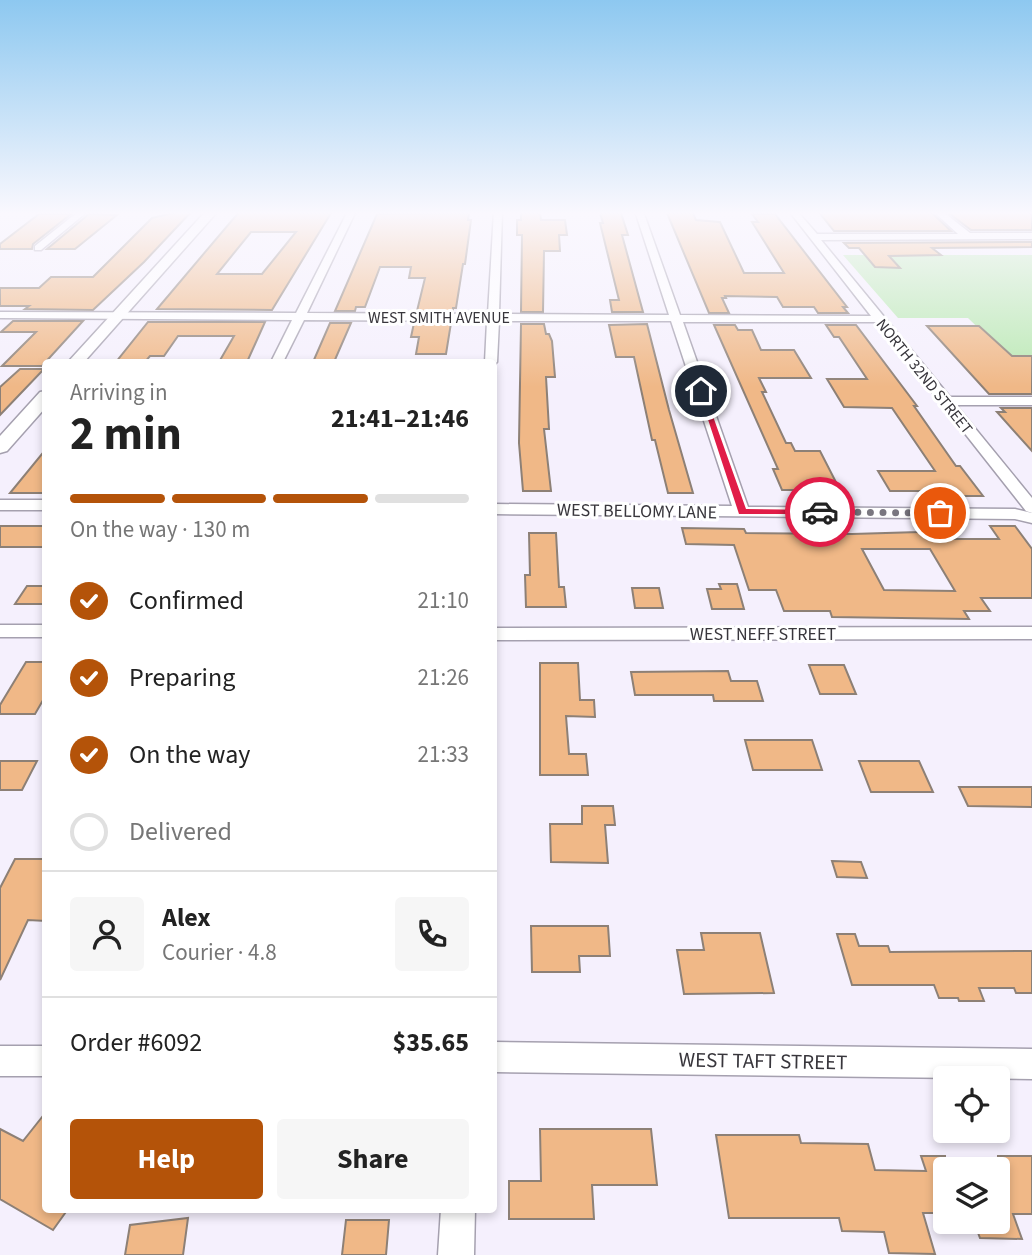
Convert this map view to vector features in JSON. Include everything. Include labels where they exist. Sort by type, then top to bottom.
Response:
[{"type":"street","points":[[79,359],[159,270]]},
{"type":"street","points":[[279,359],[323,270]]},
{"type":"street","points":[[491,359],[495,270]]},
{"type":"street","points":[[659,270],[742,512]]},
{"type":"street","name":"NORTH 32ND STREET","points":[[839,270],[1032,508]]},
{"type":"street","name":"WEST SMITH AVENUE","points":[[0,315],[878,319]]},
{"type":"street","points":[[0,447],[42,400]]},
{"type":"street","points":[[946,401],[1032,401]]},
{"type":"street","points":[[0,505],[42,505]]},
{"type":"street","name":"WEST BELLOMY LANE","points":[[497,509],[1016,514],[1032,518]]},
{"type":"street","points":[[0,631],[42,631]]},
{"type":"street","name":"WEST NEFF STREET","points":[[497,634],[1032,633]]},
{"type":"street","name":"WEST TAFT STREET","points":[[497,1058],[1032,1065]]},
{"type":"street","points":[[0,1061],[42,1061]]},
{"type":"street","points":[[456,1255],[458,1213]]},
{"type":"green space","points":[[856,270],[1032,270],[1032,357],[1008,357],[968,318],[898,318]]},
{"type":"building","points":[[100,270],[136,270],[93,310],[0,306],[0,288],[39,288],[51,277],[93,277]]},
{"type":"building","points":[[190,270],[221,270],[217,274],[262,274],[266,270],[297,270],[272,310],[157,309]]},
{"type":"building","points":[[353,270],[379,270],[365,307],[356,307],[355,311],[335,311]]},
{"type":"building","points":[[411,270],[462,270],[456,308],[453,308],[453,311],[417,311],[425,278],[409,278]]},
{"type":"building","points":[[522,270],[544,270],[543,312],[521,312]]},
{"type":"building","points":[[611,270],[631,270],[643,312],[612,312],[610,300],[619,300]]},
{"type":"building","points":[[691,270],[784,273],[782,270],[818,270],[847,307],[843,307],[848,313],[818,313],[814,307],[783,307],[777,297],[725,296],[726,298],[722,298],[729,313],[709,313]]},
{"type":"building","points":[[13,321],[83,321],[48,359],[42,359],[42,366],[2,366],[36,332],[1,332]]},
{"type":"building","points":[[148,322],[265,322],[248,359],[221,359],[234,336],[178,336],[164,356],[118,359]]},
{"type":"building","points":[[330,323],[351,323],[335,359],[314,359]]},
{"type":"building","points":[[414,323],[451,323],[446,354],[416,354],[419,337],[411,337]]},
{"type":"building","points":[[521,324],[544,324],[546,334],[549,334],[552,341],[555,377],[546,377],[549,429],[544,429],[551,491],[523,491],[519,443]]},
{"type":"building","points":[[647,324],[693,493],[668,493],[655,440],[652,440],[634,357],[616,357],[609,325]]},
{"type":"building","points":[[714,325],[735,325],[738,330],[752,330],[761,350],[794,350],[811,378],[759,378],[766,392],[762,392],[786,443],[791,443],[795,451],[820,451],[840,490],[782,490],[773,469],[778,469]]},
{"type":"building","points":[[826,325],[856,325],[917,406],[914,406],[956,466],[960,466],[983,496],[958,496],[955,491],[890,491],[878,471],[935,471],[892,408],[844,407],[827,379],[867,379],[839,337],[834,337]]},
{"type":"building","points":[[927,326],[979,326],[1012,356],[1032,356],[1032,394],[989,394]]},
{"type":"building","points":[[20,369],[42,369],[0,415],[0,387]]},
{"type":"building","points":[[1001,408],[1032,408],[1032,451],[997,412],[1005,412]]},
{"type":"building","points":[[42,454],[42,493],[10,493]]},
{"type":"building","points":[[0,526],[42,526],[42,547],[0,547]]},
{"type":"building","points":[[990,526],[1015,526],[1032,549],[1032,598],[981,598],[990,611],[964,611],[969,619],[832,617],[830,611],[784,611],[776,590],[749,590],[734,545],[686,544],[682,528],[744,529],[746,533],[852,534],[919,532],[916,527],[937,527],[944,539],[999,539]],"holes":[[[862,549],[930,549],[955,591],[884,590]]]},
{"type":"building","points":[[529,533],[556,533],[559,587],[564,587],[566,607],[526,607],[525,575],[530,575]]},
{"type":"building","points":[[719,584],[737,584],[744,609],[712,609],[707,589],[721,589]]},
{"type":"building","points":[[27,586],[42,586],[42,604],[15,604]]},
{"type":"building","points":[[632,588],[659,588],[663,608],[635,608]]},
{"type":"building","points":[[26,662],[42,662],[42,702],[35,714],[0,714],[0,705]]},
{"type":"building","points":[[540,663],[578,663],[580,700],[594,700],[595,717],[566,716],[569,754],[586,754],[588,775],[540,775]]},
{"type":"building","points":[[809,665],[844,665],[856,694],[820,694]]},
{"type":"building","points":[[728,671],[731,681],[757,681],[763,701],[714,701],[713,695],[635,695],[631,672]]},
{"type":"building","points":[[745,740],[812,740],[822,770],[753,770]]},
{"type":"building","points":[[0,761],[37,761],[22,790],[0,790]]},
{"type":"building","points":[[859,761],[919,761],[933,792],[871,792]]},
{"type":"building","points":[[959,787],[1032,787],[1032,807],[968,806]]},
{"type":"building","points":[[582,806],[613,806],[615,825],[605,825],[608,863],[551,862],[550,824],[582,824]]},
{"type":"building","points":[[15,859],[42,859],[42,921],[28,920],[0,980],[0,888]]},
{"type":"building","points":[[832,861],[861,862],[867,878],[837,877]]},
{"type":"building","points":[[531,926],[608,926],[610,956],[579,956],[580,972],[532,972]]},
{"type":"building","points":[[701,933],[760,933],[774,993],[684,994],[677,950],[704,950]]},
{"type":"building","points":[[837,934],[855,934],[859,946],[888,946],[890,952],[1032,951],[1032,993],[1016,993],[1014,988],[979,988],[984,1001],[959,1001],[958,998],[939,998],[934,985],[852,985]]},
{"type":"building","points":[[42,1117],[42,1213],[65,1213],[53,1230],[0,1199],[0,1129],[23,1141]]},
{"type":"building","points":[[540,1129],[651,1129],[657,1185],[592,1185],[594,1219],[509,1219],[509,1181],[541,1181]]},
{"type":"building","points":[[716,1135],[799,1135],[801,1143],[868,1144],[875,1170],[926,1171],[921,1156],[945,1156],[933,1157],[933,1213],[923,1213],[935,1254],[889,1253],[884,1232],[842,1231],[839,1218],[729,1218]]},
{"type":"building","points":[[1032,1156],[1032,1214],[1013,1214],[1022,1239],[980,1238],[978,1234],[1010,1234],[1010,1157],[998,1157]]},
{"type":"building","points":[[188,1218],[183,1255],[125,1255],[130,1225]]},
{"type":"building","points":[[346,1220],[389,1220],[386,1255],[342,1255]]},
{"type":"way so far","points":[[820,512],[940,513]]},
{"type":"route","points":[[701,391],[742,512],[820,512]]}]
